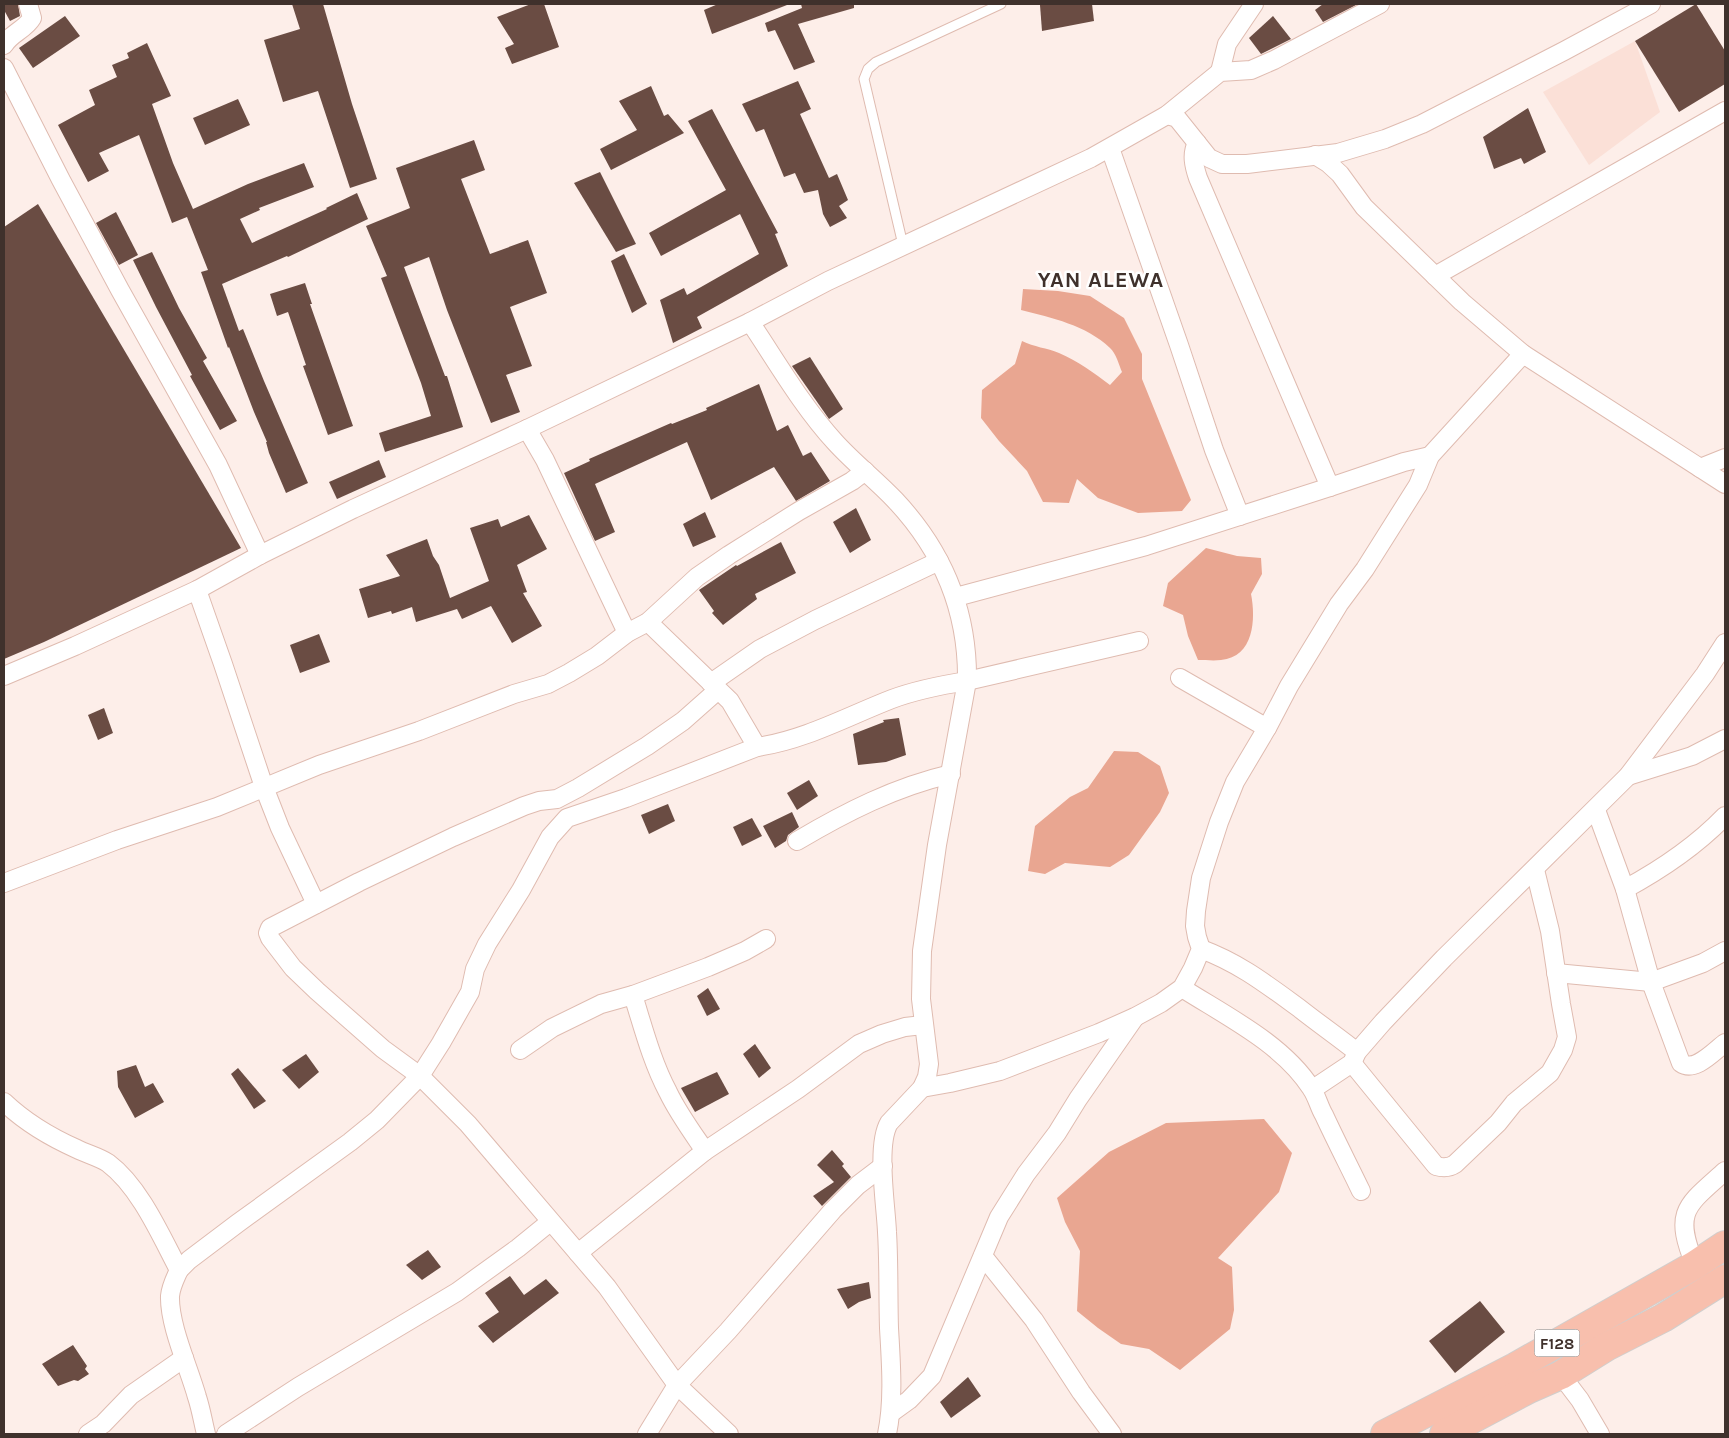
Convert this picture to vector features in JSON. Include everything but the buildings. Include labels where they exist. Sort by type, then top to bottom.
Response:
[{"type":"main road","name":"F128","points":[[1385,1434],[1515,1368],[1694,1265],[1725,1245]]},
{"type":"main road","name":"F128","points":[[1457,1431],[1529,1390],[1561,1375],[1606,1347],[1663,1318],[1725,1279]]},
{"type":"street","points":[[4,44],[6,40],[27,26],[32,18],[28,4]]},
{"type":"street","points":[[1220,72],[1228,44],[1254,4]]},
{"type":"street","points":[[4,676],[197,590],[260,555],[353,509],[527,429],[750,322],[828,280],[1038,184],[1110,148],[1166,114],[1220,72],[1250,70],[1274,60],[1380,4]]},
{"type":"street","points":[[1166,114],[1177,118],[1210,158],[1228,164],[1246,164],[1338,153],[1422,124],[1555,56],[1651,4]]},
{"type":"street","points":[[4,68],[102,256],[218,465],[260,555]]},
{"type":"street","points":[[1436,276],[1725,111]]},
{"type":"street","points":[[1197,143],[1194,158],[1198,178],[1330,487]]},
{"type":"street","points":[[1110,148],[1214,450],[1240,516]]},
{"type":"street","points":[[1315,155],[1340,174],[1364,207],[1462,302],[1523,354],[1725,484]]},
{"type":"street","points":[[750,322],[822,426],[836,443],[909,516],[922,532],[939,561],[956,597],[968,657],[967,681],[937,846],[922,951],[921,999],[929,1064],[927,1077],[922,1088],[889,1123],[885,1130],[883,1166],[887,1235],[891,1414],[887,1434]]},
{"type":"street","points":[[922,1088],[1000,1071],[1099,1033],[1161,1003],[1182,988],[1201,949],[1195,926],[1201,878],[1219,822],[1235,782],[1289,686],[1339,604],[1365,569],[1418,485],[1430,456],[1523,354]]},
{"type":"street","points":[[527,429],[554,478],[627,633]]},
{"type":"street","points":[[956,597],[1106,557],[1240,516],[1395,465],[1430,456]]},
{"type":"street","points":[[1700,468],[1725,458]]},
{"type":"street","points":[[4,883],[117,840],[217,806],[319,765],[419,731],[514,694],[548,684],[597,656],[627,633],[648,622],[697,577],[799,511],[852,481],[865,471]]},
{"type":"street","points":[[729,1434],[677,1385],[650,1349],[633,1320],[468,1124],[420,1076],[384,1049],[330,1003],[294,968],[268,933],[270,928],[316,904],[453,837],[524,806],[539,801],[557,799],[578,788],[647,746],[683,721],[714,686],[760,649],[815,620],[939,561]]},
{"type":"street","points":[[197,590],[224,664],[264,787],[280,828],[316,904]]},
{"type":"street","points":[[648,622],[730,701],[757,747]]},
{"type":"street","points":[[206,1434],[198,1397],[184,1358],[170,1304],[172,1283],[179,1270],[189,1260],[238,1223],[350,1142],[376,1120],[420,1076],[470,992],[475,969],[487,944],[521,890],[550,837],[567,818],[626,798],[757,747],[780,744],[894,699],[939,686],[1140,641]]},
{"type":"street","points":[[1312,1089],[1354,1057],[1383,1022],[1444,958],[1596,810],[1628,776],[1700,682],[1725,643]]},
{"type":"street","points":[[1180,678],[1267,728]]},
{"type":"street","points":[[1628,776],[1692,756],[1725,739]]},
{"type":"street","points":[[797,841],[831,821],[895,791],[951,774]]},
{"type":"street","points":[[557,799],[567,818]]},
{"type":"street","points":[[1596,810],[1625,890],[1651,982],[1681,1063],[1685,1066],[1694,1066],[1725,1042]]},
{"type":"street","points":[[1625,890],[1657,872],[1683,853],[1725,816]]},
{"type":"street","points":[[1201,949],[1241,966],[1354,1057],[1436,1166],[1442,1168],[1451,1166],[1498,1123],[1514,1103],[1550,1073],[1557,1063],[1567,1037],[1550,931],[1535,870]]},
{"type":"street","points":[[520,1050],[552,1028],[601,1004],[632,995],[708,967],[744,951],[766,938]]},
{"type":"street","points":[[1556,973],[1651,982],[1703,963],[1725,951]]},
{"type":"street","points":[[1182,988],[1286,1057],[1312,1089],[1361,1191]]},
{"type":"street","points":[[632,995],[656,1068],[680,1113],[705,1151]]},
{"type":"street","points":[[891,1414],[932,1376],[999,1217],[1011,1196],[1057,1133],[1078,1099],[1135,1017]]},
{"type":"street","points":[[578,1253],[705,1151],[798,1089],[859,1044],[882,1034],[923,1025]]},
{"type":"street","points":[[4,1102],[36,1128],[108,1163],[132,1188],[150,1216],[179,1270]]},
{"type":"street","points":[[648,1434],[677,1385],[728,1331],[833,1210],[858,1185],[883,1166]]},
{"type":"street","points":[[1694,1265],[1684,1236],[1683,1224],[1687,1210],[1693,1200],[1725,1171]]},
{"type":"street","points":[[226,1434],[298,1387],[457,1292],[518,1248],[550,1222]]},
{"type":"street","points":[[983,1256],[1034,1320],[1081,1392],[1112,1434]]},
{"type":"street","points":[[88,1434],[103,1424],[131,1395],[184,1358]]},
{"type":"street","points":[[1561,1375],[1580,1400],[1600,1434]]},
{"type":"lane","points":[[903,245],[864,79],[868,69],[876,62],[1001,4]]},
{"type":"shaded area","points":[[1635,41],[1660,112],[1589,165],[1543,92]]},
{"type":"shaded area","points":[[1023,289],[1058,291],[1090,296],[1124,318],[1142,354],[1142,379],[1191,500],[1182,511],[1138,513],[1098,498],[1077,479],[1069,503],[1043,502],[1027,471],[981,418],[982,390],[1015,364],[1022,341],[1066,356],[1110,385],[1122,372],[1112,350],[1090,333],[1068,323],[1021,310]]},
{"type":"shaded area","points":[[1206,548],[1237,556],[1261,558],[1262,574],[1251,594],[1253,614],[1250,635],[1240,652],[1232,657],[1221,660],[1198,660],[1188,636],[1183,615],[1163,606],[1168,583]]},
{"type":"shaded area","points":[[1114,751],[1138,752],[1160,766],[1169,793],[1160,812],[1129,855],[1110,867],[1065,863],[1045,874],[1028,871],[1035,826],[1070,797],[1088,788]]},
{"type":"shaded area","points":[[1264,1119],[1292,1153],[1279,1192],[1218,1258],[1232,1267],[1234,1310],[1230,1329],[1180,1370],[1149,1349],[1121,1344],[1077,1311],[1080,1251],[1065,1222],[1057,1198],[1109,1152],[1166,1123]]},
{"type":"district","name":"YAN ALEWA","points":[[1101,279]]}]
